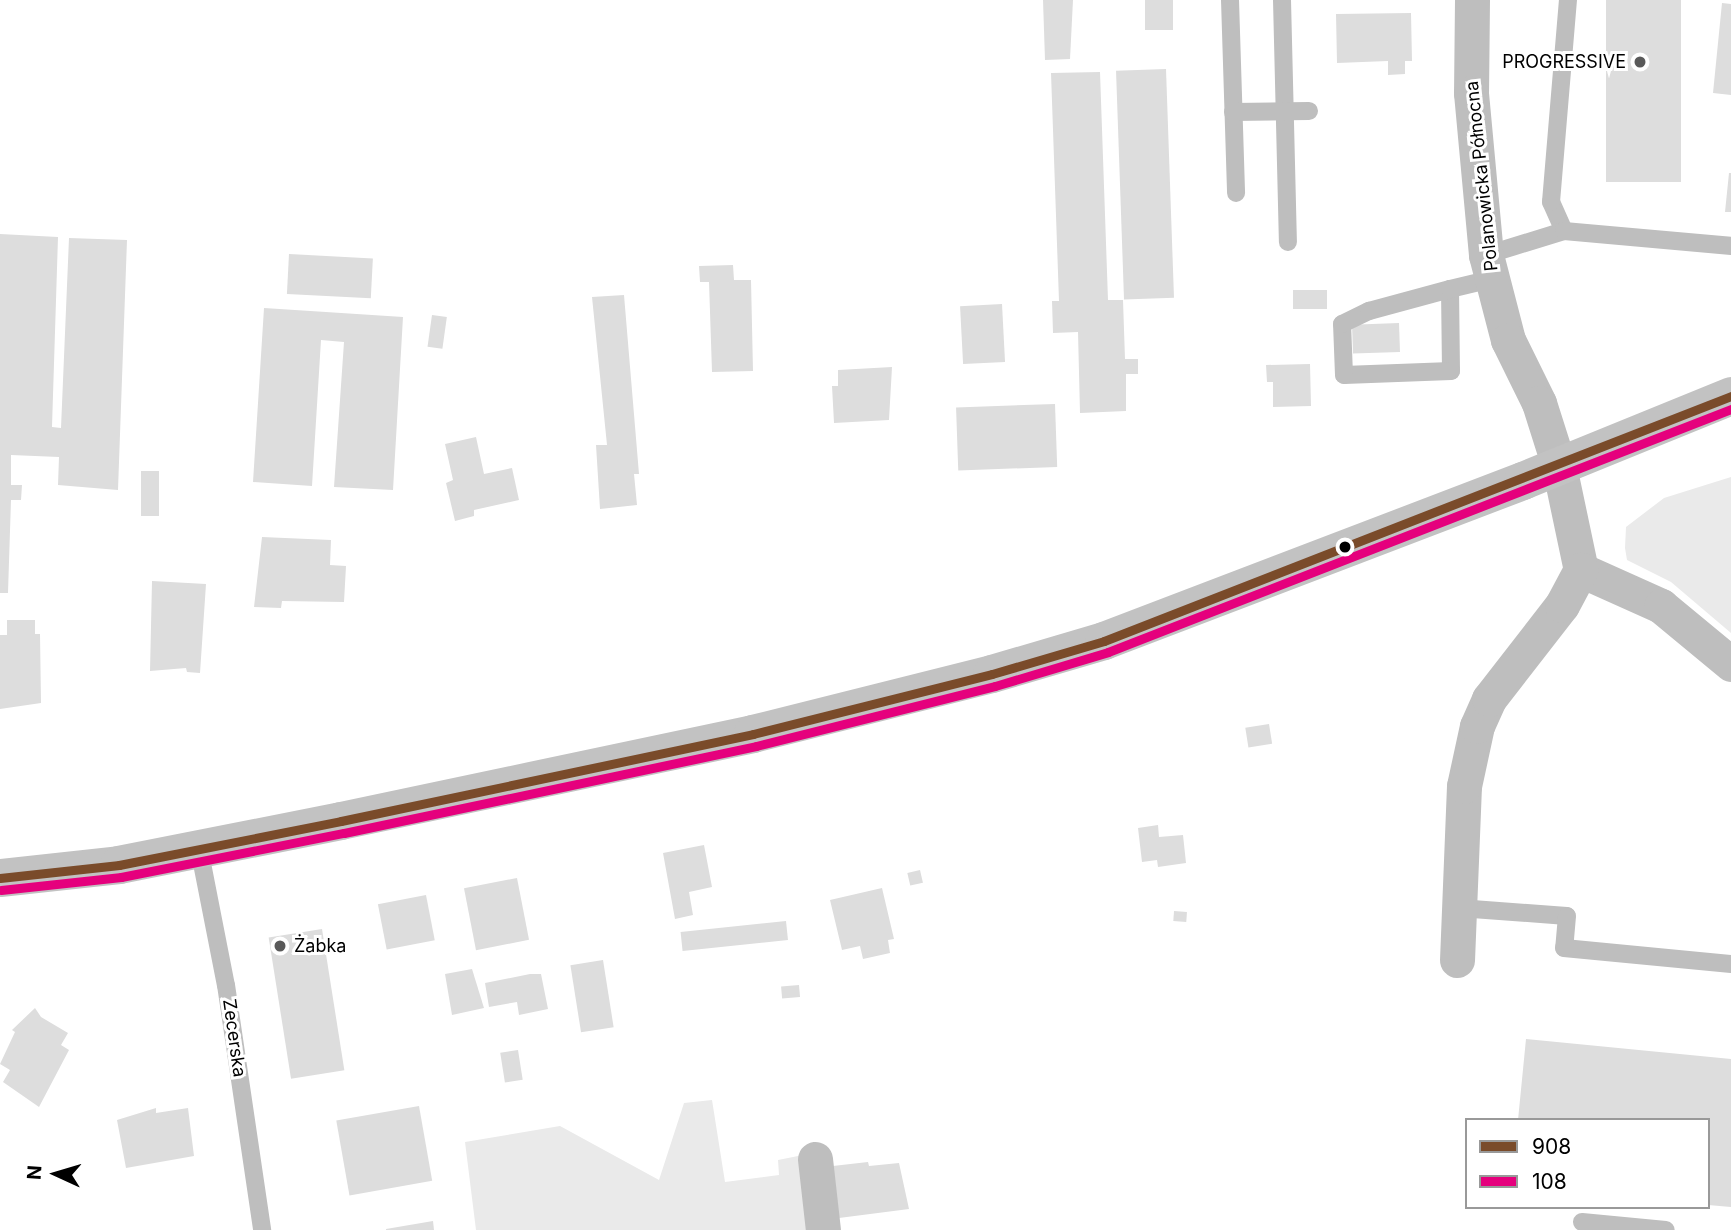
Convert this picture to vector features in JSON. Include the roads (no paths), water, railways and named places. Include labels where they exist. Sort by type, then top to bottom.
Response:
[{"type":"main road","points":[[0,878],[119,864],[200,848],[753,734],[992,674],[1104,641],[1559,466],[1731,396]]},
{"type":"street","name":"Polanowicka Północna","points":[[1472,0],[1471,93],[1489,267],[1508,340],[1539,403],[1559,466],[1581,570]]},
{"type":"street","points":[[1457,960],[1464,786],[1477,726],[1489,699],[1562,605],[1581,570],[1661,606],[1731,663]]},
{"type":"street","points":[[815,1159],[823,1230]]},
{"type":"lane","points":[[1230,0],[1236,193]]},
{"type":"lane","points":[[1282,0],[1288,242]]},
{"type":"lane","points":[[1564,231],[1551,202],[1568,0]]},
{"type":"lane","points":[[1233,112],[1309,111]]},
{"type":"lane","points":[[1450,289],[1451,371],[1344,375],[1342,324],[1369,310],[1450,289],[1564,231],[1731,246]]},
{"type":"lane","name":"Zecerska","points":[[200,848],[226,985],[262,1230]]},
{"type":"lane","points":[[1459,908],[1567,916],[1564,948],[1731,964]]},
{"type":"lane","points":[[1582,1222],[1666,1230]]},
{"type":"place","name":"PROGRESSIVE","points":[[1640,62]]},
{"type":"place","name":"Żabka","points":[[280,946]]}]
